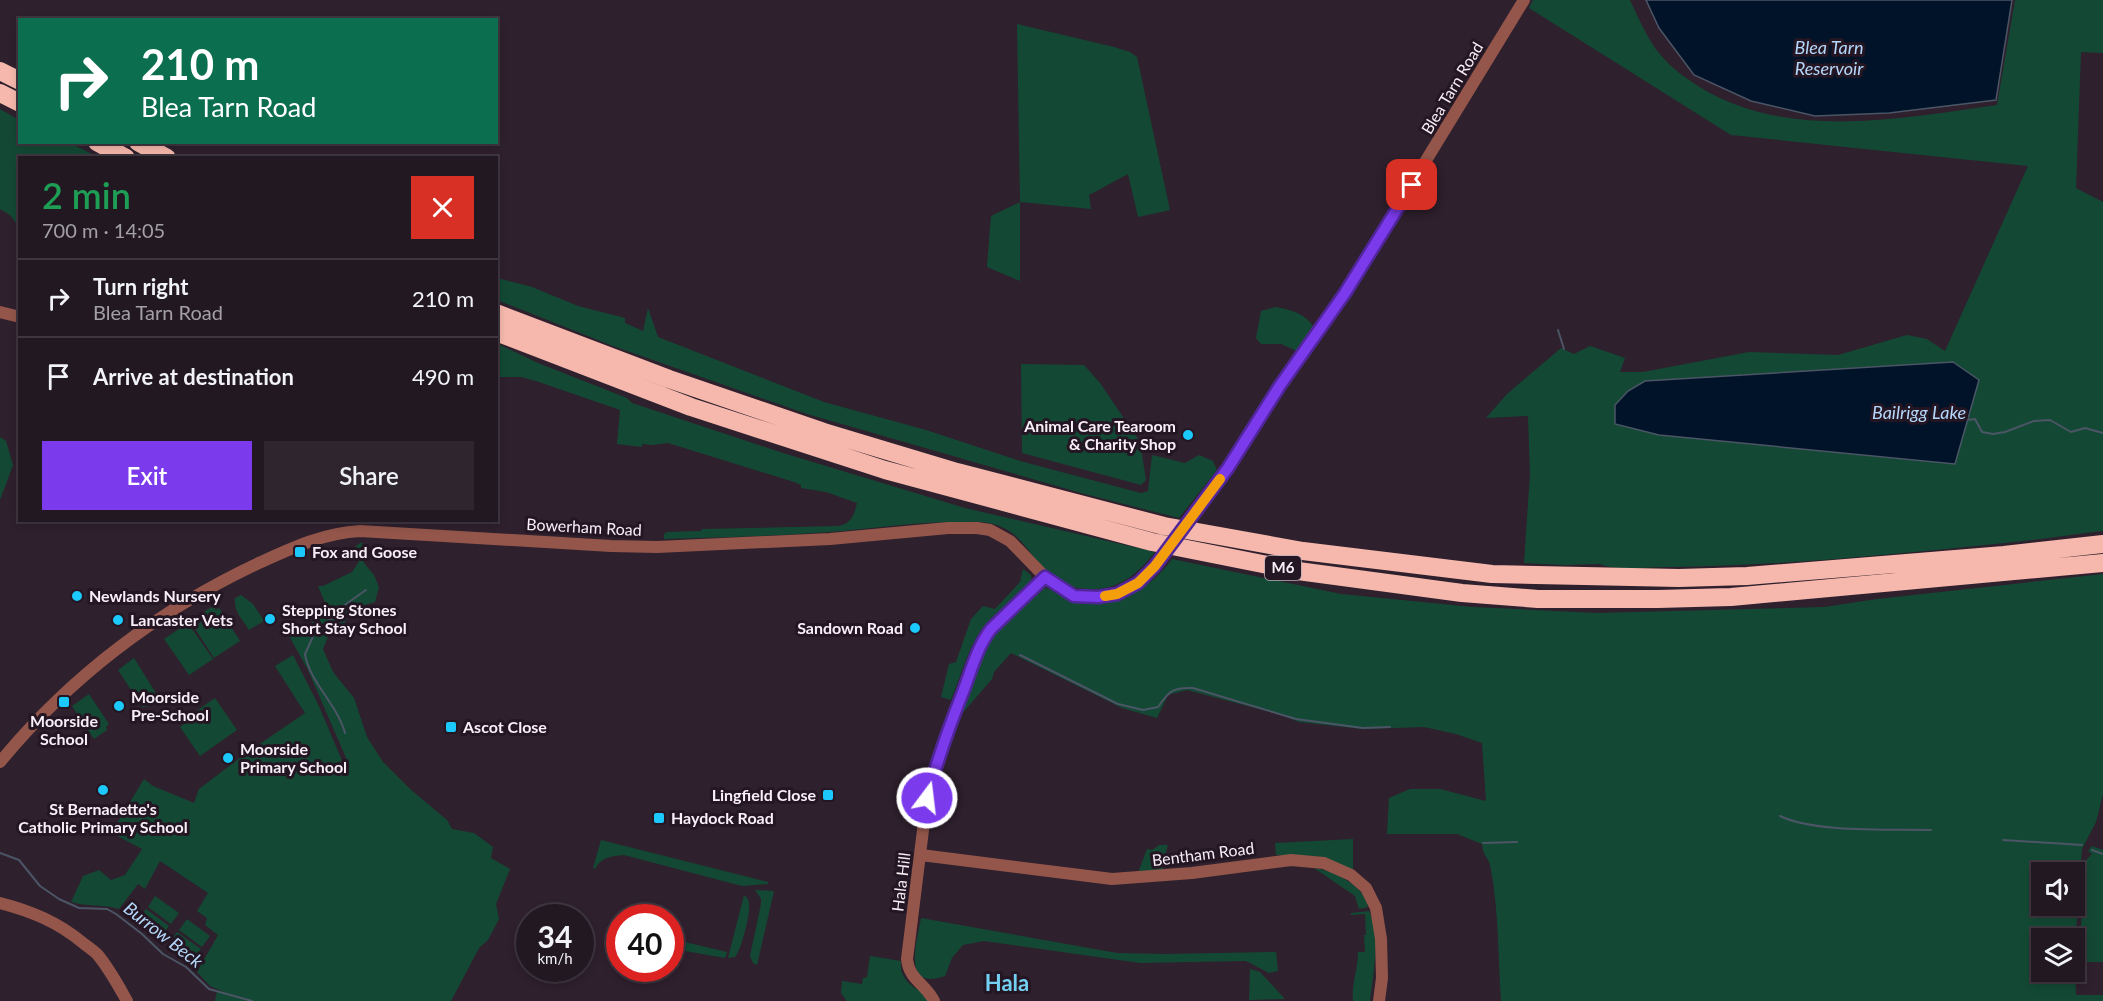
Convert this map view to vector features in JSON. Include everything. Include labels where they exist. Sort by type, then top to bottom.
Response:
[{"type":"highway","points":[[0,71],[18,80]]},
{"type":"highway","points":[[0,93],[18,102]]},
{"type":"highway","points":[[101,144],[122,156]]},
{"type":"highway","points":[[142,144],[163,156]]},
{"type":"highway","name":"M6","points":[[498,314],[691,386],[824,432],[957,472],[1164,526],[1303,550],[1492,574],[1679,578],[1747,576],[1946,560],[2103,544]]},
{"type":"highway","name":"M6","points":[[498,333],[692,407],[885,470],[1152,542],[1298,571],[1462,593],[1538,599],[1658,599],[1731,597],[2103,562]]},
{"type":"street","name":"Blea Tarn Road","points":[[1045,577],[1074,596],[1098,597],[1117,594],[1138,583],[1155,566],[1228,468],[1279,387],[1345,293],[1524,0]]},
{"type":"street","points":[[0,312],[18,316]]},
{"type":"street","name":"Bowerham Road","points":[[0,762],[22,735],[74,684],[117,648],[180,605],[242,571],[313,540],[360,526],[611,546],[657,547],[830,539],[948,528],[976,528],[990,530],[1010,541],[1045,577]]},
{"type":"street","name":"Hala Hill","points":[[933,1001],[929,992],[908,970],[907,959],[925,814],[933,777],[984,638],[998,621],[1045,577]]},
{"type":"street","name":"Bentham Road","points":[[921,855],[1112,879],[1192,873],[1291,860],[1324,863],[1351,875],[1366,888],[1376,908],[1381,939],[1382,978],[1379,1001]]},
{"type":"street","points":[[0,903],[41,917],[72,934],[96,953],[114,977],[127,1001]]},
{"type":"green space","points":[[1533,0],[1630,0],[1657,50],[1689,80],[1724,100],[1761,112],[1799,119],[1839,121],[1919,116],[1997,105],[2015,0],[2103,0],[2103,53],[2081,52],[2076,188],[2103,202],[2103,531],[1913,552],[1750,565],[1632,568],[1600,564],[1524,563],[1530,474],[1528,416],[1486,418],[1507,394],[1561,348],[1574,354],[1590,346],[1625,358],[1620,372],[1643,372],[1749,352],[1838,355],[1907,335],[1927,339],[1945,351],[2028,166],[1731,135],[1529,8]],"holes":[[[1645,381],[1955,464],[1659,435],[1615,423]]]},
{"type":"green space","points":[[1017,24],[1114,47],[1137,57],[1170,210],[1138,217],[1128,174],[1089,195],[1091,209],[1020,202]]},
{"type":"green space","points":[[0,109],[18,119],[18,144],[72,144],[96,156],[18,156],[18,226],[10,215],[0,209]]},
{"type":"green space","points":[[1020,202],[1020,281],[987,267],[991,216]]},
{"type":"green space","points":[[498,278],[532,287],[578,306],[625,318],[625,323],[643,331],[648,308],[658,337],[824,402],[926,430],[1020,461],[1141,493],[1148,491],[1152,455],[1185,463],[1199,455],[1213,461],[1217,470],[1179,518],[1081,493],[807,414],[613,346],[498,300]]},
{"type":"green space","points":[[1276,307],[1297,313],[1306,318],[1314,327],[1297,351],[1281,344],[1261,344],[1256,338],[1261,311]]},
{"type":"green space","points":[[498,344],[538,363],[627,398],[632,403],[783,453],[965,508],[1155,552],[1129,578],[1114,586],[1095,589],[1074,587],[1058,581],[1016,537],[1004,528],[985,522],[931,523],[798,534],[664,539],[664,534],[667,532],[701,531],[702,529],[839,526],[852,518],[857,503],[826,492],[801,488],[801,485],[794,482],[668,443],[642,444],[642,447],[617,444],[620,410],[521,377],[498,377]]},
{"type":"green space","points":[[1021,364],[1084,365],[1100,383],[1140,442],[1146,480],[1141,485],[1022,453]]},
{"type":"green space","points":[[0,437],[6,441],[13,465],[0,500]]},
{"type":"green space","points":[[362,542],[364,563],[374,575],[379,587],[375,602],[351,609],[344,624],[329,634],[323,649],[333,672],[354,698],[367,737],[383,762],[410,789],[447,820],[452,829],[474,833],[493,847],[491,858],[510,869],[496,904],[499,919],[488,940],[479,948],[451,1001],[215,1001],[217,991],[226,993],[210,986],[197,972],[218,935],[205,925],[207,918],[197,911],[208,893],[160,861],[145,889],[138,884],[119,909],[71,902],[83,876],[99,870],[111,880],[125,875],[142,849],[119,837],[113,830],[144,779],[153,786],[194,803],[199,789],[305,713],[275,666],[293,655],[318,704],[344,765],[350,767],[308,670],[288,634],[290,632],[294,636],[328,610],[318,586],[323,586],[352,572],[359,562],[347,552]]},
{"type":"green space","points":[[1172,559],[1341,594],[1473,607],[1596,613],[1824,607],[2103,574],[2103,794],[2096,822],[2082,849],[2081,862],[2031,862],[2031,916],[2077,916],[2076,928],[2031,928],[2031,982],[2076,982],[2076,995],[2103,995],[2103,1001],[1501,1001],[1495,898],[1490,865],[1483,852],[1482,844],[1457,834],[1387,834],[1389,798],[1410,789],[1440,789],[1486,801],[1482,743],[1424,727],[1362,729],[1299,722],[1187,690],[1168,695],[1157,718],[1122,708],[1011,653],[960,716],[986,648],[1002,626],[1045,588],[1075,600],[1104,602],[1130,595],[1152,580]]},
{"type":"green space","points":[[1023,569],[1031,575],[1032,581],[984,626],[969,652],[951,700],[941,697],[949,664],[956,662],[971,619],[983,606],[995,609],[1020,582]]},
{"type":"green space","points":[[241,595],[253,604],[264,621],[249,630],[239,615],[235,603],[235,598]]},
{"type":"green space","points":[[213,606],[216,610],[219,608],[240,641],[214,658],[190,621]]},
{"type":"green space","points":[[188,623],[213,659],[189,675],[164,639]]},
{"type":"green space","points":[[134,658],[159,698],[145,707],[142,707],[118,670]]},
{"type":"green space","points":[[89,694],[109,724],[106,727],[107,730],[94,739],[72,706]]},
{"type":"green space","points":[[215,698],[237,730],[200,756],[180,727],[191,719],[189,716]]},
{"type":"green space","points":[[1353,839],[1353,872],[1317,856],[1276,855],[1275,843]]},
{"type":"green space","points":[[601,840],[768,882],[768,884],[742,886],[624,855],[604,860],[595,869],[593,868]]},
{"type":"green space","points":[[1159,845],[1168,845],[1162,865],[1163,870],[1140,872],[1147,849],[1152,850]]},
{"type":"green space","points":[[2092,846],[2103,850],[2103,962],[2085,962],[2085,928],[2081,928],[2082,916],[2085,916],[2087,859],[2092,854],[2088,851]]},
{"type":"green space","points":[[1314,868],[1347,880],[1361,892],[1368,907],[1359,909],[1355,896]]},
{"type":"green space","points":[[755,890],[774,891],[757,965],[753,963],[750,956],[761,904],[761,899]]},
{"type":"green space","points":[[744,895],[748,900],[749,908],[745,931],[735,957],[728,958]]},
{"type":"green space","points":[[155,896],[179,913],[171,924],[148,907]]},
{"type":"green space","points":[[146,909],[169,926],[161,937],[138,920]]},
{"type":"green space","points":[[1369,911],[1375,931],[1370,1001],[1353,1001],[1358,952],[1365,952],[1364,935],[1366,935],[1365,914],[1351,915],[1351,913]]},
{"type":"green space","points":[[921,918],[1117,953],[1276,952],[1278,971],[1269,973],[1246,961],[1140,963],[984,941],[963,945],[952,958],[945,976],[931,979],[922,977],[917,971],[915,962]]},
{"type":"green space","points":[[187,919],[210,936],[202,947],[179,930]]},
{"type":"green space","points":[[177,932],[201,949],[193,960],[169,943]]},
{"type":"green space","points":[[684,942],[727,952],[725,958],[685,951]]},
{"type":"green space","points":[[870,956],[901,961],[905,978],[912,986],[928,996],[929,1001],[847,1001],[841,993],[842,981],[862,984],[863,978],[867,977]]},
{"type":"green space","points":[[1250,969],[1260,972],[1285,999],[1249,1000]]},
{"type":"water","name":"Blea Tarn Reservoir","points":[[1646,0],[2012,0],[1996,100],[1889,113],[1815,116],[1751,101],[1694,75],[1659,28]]},
{"type":"water","name":"Bailrigg Lake","points":[[1953,362],[1979,380],[1955,464],[1659,435],[1615,424],[1615,405],[1628,391],[1645,381]]},
{"type":"waterway","points":[[1558,330],[1564,349]]},
{"type":"waterway","points":[[1968,420],[1975,419],[1982,432],[1993,434],[2034,421],[2050,420],[2071,432],[2085,428],[2103,433]]},
{"type":"waterway","points":[[345,733],[336,712],[312,674],[305,654],[316,630],[366,590]]},
{"type":"waterway","points":[[1020,655],[1118,704],[1143,710],[1158,707],[1165,697],[1176,689],[1193,688],[1296,719],[1363,728],[1390,727]]},
{"type":"waterway","points":[[1780,816],[1832,828],[1931,830]]},
{"type":"waterway","points":[[2003,840],[2082,845]]},
{"type":"waterway","points":[[1483,843],[1517,842]]},
{"type":"waterway","points":[[2092,850],[2103,854]]},
{"type":"waterway","name":"Burrow Beck","points":[[0,853],[19,860],[40,886],[59,899],[79,908],[107,909],[116,914],[163,954],[186,967],[209,989],[252,1001]]},
{"type":"slow traffic","points":[[1105,596],[1117,594],[1138,583],[1155,566],[1220,479]]},
{"type":"place","name":"Animal Care Tearoom & Charity Shop","points":[[1188,435]]},
{"type":"place","name":"Fox and Goose","points":[[300,552]]},
{"type":"place","name":"Newlands Nursery","points":[[77,596]]},
{"type":"place","name":"Stepping Stones Short Stay School","points":[[270,619]]},
{"type":"place","name":"Lancaster Vets","points":[[118,620]]},
{"type":"place","name":"Sandown Road","points":[[915,628]]},
{"type":"place","name":"Moorside School","points":[[64,702]]},
{"type":"place","name":"Moorside Pre-School","points":[[119,706]]},
{"type":"place","name":"Ascot Close","points":[[451,727]]},
{"type":"place","name":"Moorside Primary School","points":[[228,758]]},
{"type":"place","name":"St Bernadette's Catholic Primary School","points":[[103,790]]},
{"type":"place","name":"Lingfield Close","points":[[828,795]]},
{"type":"place","name":"Haydock Road","points":[[659,818]]},
{"type":"district","name":"Hala","points":[[1007,983]]},
{"type":"route","points":[[927,798],[940,753],[972,666],[984,638],[991,629],[1045,577],[1074,596],[1098,597],[1117,594],[1138,583],[1155,566],[1228,468],[1279,387],[1345,293],[1412,185]]}]
